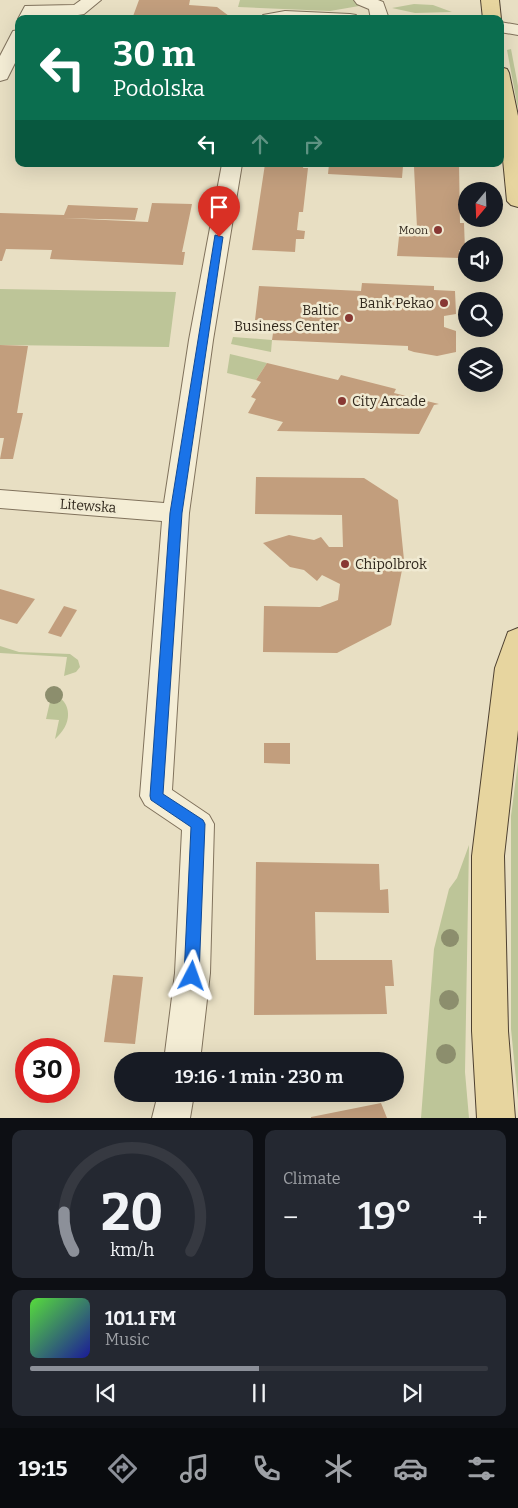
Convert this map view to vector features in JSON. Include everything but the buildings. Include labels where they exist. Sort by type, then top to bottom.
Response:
[{"type":"main road","points":[[490,0],[492,15]]},
{"type":"main road","points":[[504,94],[509,120],[518,201]]},
{"type":"main road","points":[[496,1118],[490,1031],[488,856],[510,668],[518,639]]},
{"type":"street","points":[[29,15],[31,10],[78,10],[92,0]]},
{"type":"street","points":[[363,0],[377,6],[379,15]]},
{"type":"street","points":[[504,28],[518,30]]},
{"type":"street","points":[[0,75],[15,44]]},
{"type":"street","points":[[184,1052],[188,1030],[194,941],[198,824],[156,796],[176,513],[201,340],[231,167]]},
{"type":"street","name":"Litewska","points":[[0,500],[176,513]]},
{"type":"street","points":[[171,1118],[174,1102]]},
{"type":"green space","points":[[240,0],[357,0],[365,5],[330,11],[238,7]]},
{"type":"green space","points":[[414,4],[433,5],[452,12],[415,13],[392,8]]},
{"type":"green space","points":[[511,49],[518,86],[518,109],[507,50]]},
{"type":"green space","points":[[0,289],[176,292],[169,347],[0,345]]},
{"type":"green space","points":[[233,337],[272,340],[271,352],[231,344]]},
{"type":"green space","points":[[230,354],[267,363],[256,380],[227,373]]},
{"type":"green space","points":[[0,646],[19,652],[70,654],[78,660],[80,667],[76,672],[64,676],[67,657],[0,653]]},
{"type":"green space","points":[[52,693],[64,702],[68,714],[65,727],[55,739],[59,720],[46,719]]},
{"type":"green space","points":[[518,762],[518,1100],[511,1029],[511,816]]},
{"type":"green space","points":[[469,845],[465,1072],[469,1118],[421,1118],[434,949],[449,889],[457,878]]},
{"type":"place","name":"Moon","points":[[438,230]]},
{"type":"place","name":"Bank Pekao","points":[[444,303]]},
{"type":"place","name":"Baltic Business Center","points":[[349,318]]},
{"type":"place","name":"City Arcade","points":[[342,401]]},
{"type":"place","name":"Chipolbrok","points":[[345,564]]},
{"type":"route","points":[[192,976],[198,824],[156,796],[160,716],[171,608],[176,513],[201,340],[219,237]]}]
